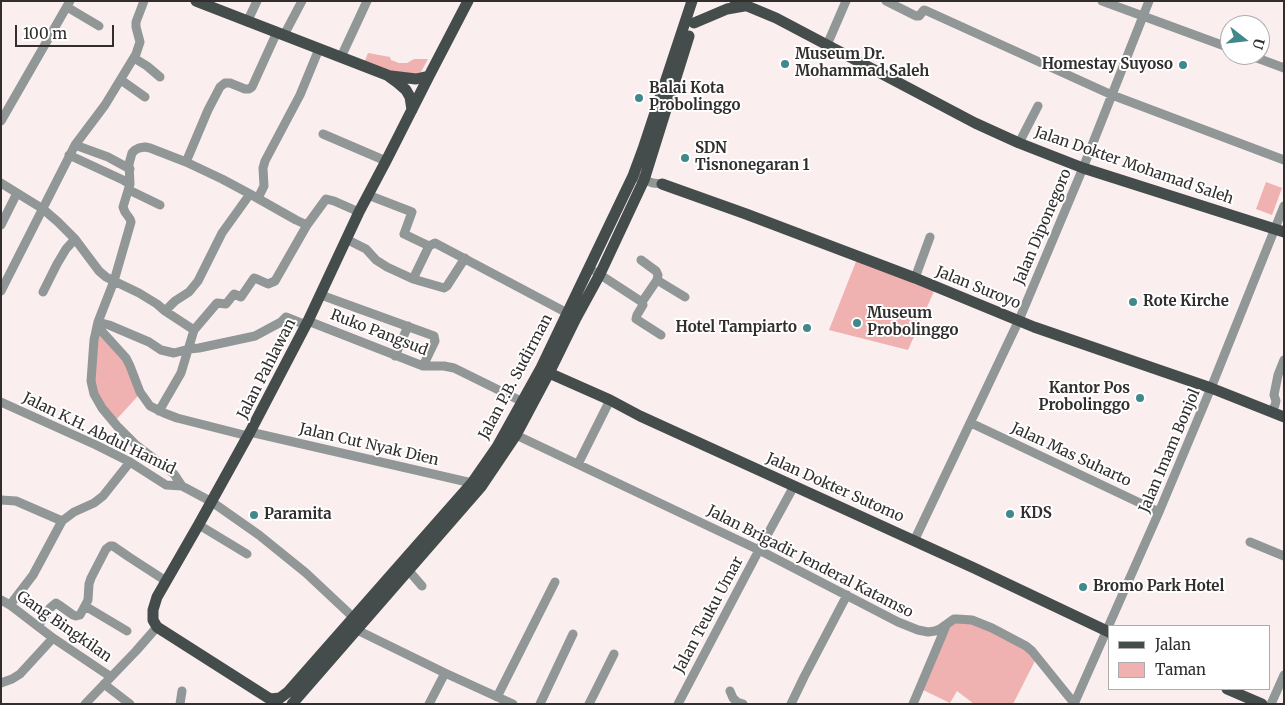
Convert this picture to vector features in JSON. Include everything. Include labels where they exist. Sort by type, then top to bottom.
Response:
[{"type":"main road","points":[[196,1],[387,75],[416,79],[429,76]]},
{"type":"main road","name":"Jalan Pahlawan","points":[[157,626],[153,620],[153,610],[157,597],[212,502],[307,323],[359,212],[468,1]]},
{"type":"main road","name":"Jalan P.B. Sudirman","points":[[292,704],[408,571],[516,435],[549,373],[572,316],[640,174],[692,1]]},
{"type":"main road","name":"Jalan P.B. Sudirman","points":[[661,109],[694,23],[700,1]]},
{"type":"main road","points":[[694,23],[740,3]]},
{"type":"main road","name":"Jalan Dokter Mohamad Saleh","points":[[740,3],[776,18],[975,123],[1019,143],[1083,168],[1280,230]]},
{"type":"main road","points":[[387,75],[406,90],[410,97],[412,110]]},
{"type":"main road","name":"Jalan Suroyo","points":[[662,184],[915,278],[1034,327],[1211,388],[1284,417]]},
{"type":"main road","name":"Jalan P.B. Sudirman","points":[[271,702],[288,692],[477,485],[541,368],[572,316]]},
{"type":"main road","name":"Jalan Dokter Sutomo","points":[[549,373],[1107,631]]},
{"type":"main road","points":[[157,626],[271,702]]},
{"type":"main road","points":[[1229,690],[1262,704]]},
{"type":"street","points":[[1,291],[75,144],[105,105],[134,58],[140,42],[136,22],[144,1]]},
{"type":"street","points":[[247,22],[258,1]]},
{"type":"street","points":[[186,162],[220,87],[225,83],[230,83],[249,89],[252,87],[280,34],[302,1]]},
{"type":"street","points":[[341,57],[367,1]]},
{"type":"street","points":[[828,45],[846,1]]},
{"type":"street","points":[[886,1],[903,5],[918,16],[924,10],[932,13],[1112,95],[1284,160]]},
{"type":"street","points":[[1102,1],[1220,44]]},
{"type":"street","name":"Jalan Diponegoro","points":[[914,541],[1019,320],[1083,168],[1149,1]]},
{"type":"street","points":[[1,121],[69,4],[99,26]]},
{"type":"street","points":[[165,311],[175,301],[189,292],[198,281],[222,233],[264,186],[263,168],[265,161],[300,95],[319,48]]},
{"type":"street","points":[[134,58],[160,77]]},
{"type":"street","points":[[1270,63],[1284,68]]},
{"type":"street","points":[[122,80],[145,97]]},
{"type":"street","points":[[1019,143],[1038,106]]},
{"type":"street","points":[[323,134],[386,161]]},
{"type":"street","points":[[75,144],[108,156],[130,169]]},
{"type":"street","points":[[182,486],[174,474],[134,444],[117,426],[102,408],[94,394],[91,381],[97,324],[114,281],[131,222],[123,207],[129,187],[129,164],[132,154],[135,150],[145,147],[186,162],[307,225]]},
{"type":"street","points":[[69,155],[123,180],[129,187],[160,205]]},
{"type":"street","name":"Jalan Suroyo","points":[[640,174],[662,184]]},
{"type":"street","points":[[1,183],[42,209],[75,239],[99,271],[106,277],[140,293],[194,330]]},
{"type":"street","points":[[1,225],[17,193]]},
{"type":"street","points":[[368,195],[412,212],[404,234],[429,246]]},
{"type":"street","points":[[97,324],[126,358],[144,400],[159,411],[180,377],[194,330],[217,303],[226,304],[234,294],[240,298],[254,278],[268,284],[275,281],[307,225],[326,199],[359,212]]},
{"type":"street","name":"Jalan Imam Bonjol","points":[[1110,625],[1280,230],[1284,206]]},
{"type":"street","points":[[915,278],[930,238]]},
{"type":"street","points":[[43,292],[66,249],[75,239]]},
{"type":"street","points":[[346,239],[366,249],[376,260],[387,267],[444,288],[465,258]]},
{"type":"street","points":[[413,278],[429,246],[435,243],[572,316]]},
{"type":"street","points":[[641,260],[656,271],[658,275],[657,280],[642,302],[643,305],[636,319],[661,335]]},
{"type":"street","points":[[594,271],[642,302]]},
{"type":"street","points":[[657,280],[685,297]]},
{"type":"street","points":[[320,295],[434,336],[435,338],[422,366]]},
{"type":"street","name":"Ruko Pangsud","points":[[189,349],[255,336],[281,322],[286,317],[422,366],[454,368],[523,402]]},
{"type":"street","points":[[97,324],[109,325],[168,352],[174,353],[189,349]]},
{"type":"street","points":[[395,356],[408,326]]},
{"type":"street","points":[[1272,412],[1276,401],[1274,394],[1278,375],[1284,360]]},
{"type":"street","points":[[578,464],[610,400]]},
{"type":"street","name":"Jalan K.H. Abdul Hamid","points":[[1,402],[96,444],[130,462],[166,485],[182,486],[212,502],[259,535],[306,573],[354,618]]},
{"type":"street","name":"Jalan Cut Nyak Dien","points":[[159,411],[177,418],[477,485]]},
{"type":"street","name":"Jalan Mas Suharto","points":[[971,423],[1160,512]]},
{"type":"street","name":"Jalan Brigadir Jenderal Katamso","points":[[516,435],[759,550],[898,622],[928,632],[943,630],[956,619],[972,620],[992,628],[1026,646],[1038,657],[1074,703]]},
{"type":"street","points":[[10,605],[33,575],[62,521],[74,512],[94,503],[130,462]]},
{"type":"street","name":"Jalan Teuku Umar","points":[[678,704],[794,486]]},
{"type":"street","points":[[1,500],[16,501],[62,521]]},
{"type":"street","points":[[199,525],[246,554]]},
{"type":"street","points":[[1250,542],[1284,556]]},
{"type":"street","points":[[38,626],[53,604],[59,605],[76,616],[80,615],[89,597],[88,590],[91,578],[106,549],[110,546],[129,556],[166,581]]},
{"type":"street","points":[[408,571],[422,586]]},
{"type":"street","points":[[497,697],[555,582]]},
{"type":"street","points":[[791,704],[847,595]]},
{"type":"street","name":"Gang Bingkilan","points":[[1,600],[38,626],[108,681],[130,704]]},
{"type":"street","points":[[86,606],[127,631]]},
{"type":"street","points":[[85,704],[136,651],[157,626]]},
{"type":"street","points":[[357,630],[513,704]]},
{"type":"street","points":[[913,704],[943,630]]},
{"type":"street","name":"Jalan Imam Bonjol","points":[[1074,703],[1107,631]]},
{"type":"street","points":[[540,704],[573,634]]},
{"type":"street","points":[[1,683],[20,674],[53,638]]},
{"type":"street","points":[[589,704],[614,654]]},
{"type":"street","points":[[429,704],[445,673]]},
{"type":"street","points":[[1271,704],[1284,675]]},
{"type":"street","points":[[180,704],[182,691]]},
{"type":"street","points":[[730,691],[737,702],[743,704]]},
{"type":"green space","points":[[368,53],[390,57],[391,60],[399,63],[407,63],[414,59],[428,59],[421,72],[408,77],[364,63]]},
{"type":"green space","points":[[1266,182],[1282,188],[1272,215],[1256,209]]},
{"type":"green space","points":[[857,259],[935,289],[908,350],[829,330]]},
{"type":"green space","points":[[98,333],[121,357],[129,370],[138,396],[115,421],[95,392],[92,379]]},
{"type":"green space","points":[[954,620],[972,621],[1037,657],[1013,704],[974,704],[957,691],[950,703],[921,689]]},
{"type":"place","name":"Museum Dr. Mohammad Saleh","points":[[785,64]]},
{"type":"place","name":"Homestay Suyoso","points":[[1183,65]]},
{"type":"place","name":"Balai Kota Probolinggo","points":[[639,98]]},
{"type":"place","name":"SDN Tisnonegaran 1","points":[[685,158]]},
{"type":"place","name":"Rote Kirche","points":[[1133,302]]},
{"type":"place","name":"Museum Probolinggo","points":[[857,323]]},
{"type":"place","name":"Hotel Tampiarto","points":[[807,328]]},
{"type":"place","name":"Kantor Pos Probolinggo","points":[[1140,398]]},
{"type":"place","name":"KDS","points":[[1010,514]]},
{"type":"place","name":"Paramita","points":[[254,515]]},
{"type":"place","name":"Bromo Park Hotel","points":[[1083,587]]}]
